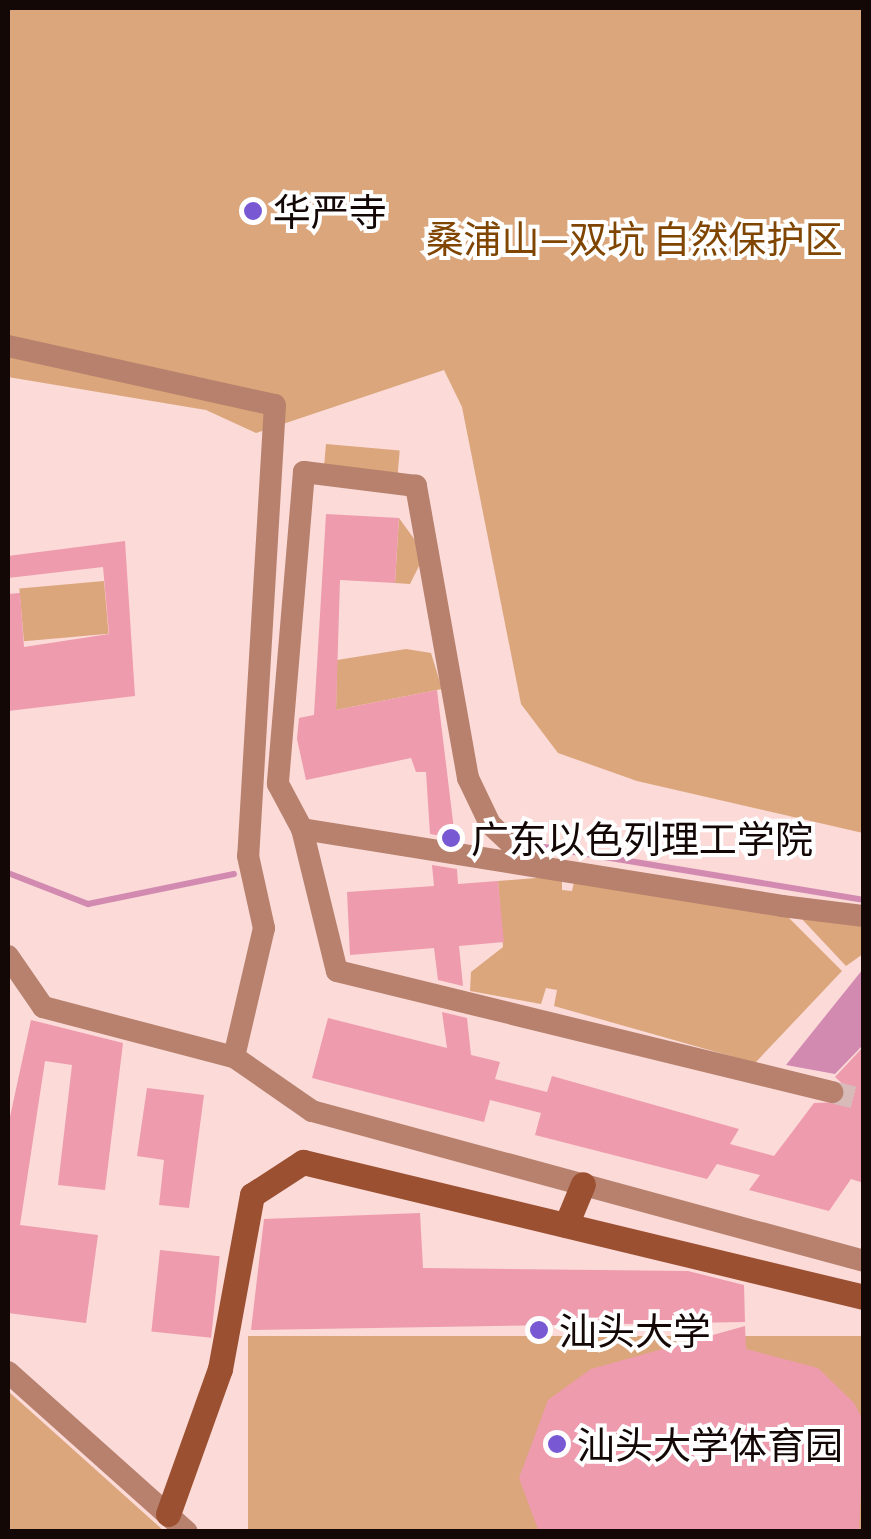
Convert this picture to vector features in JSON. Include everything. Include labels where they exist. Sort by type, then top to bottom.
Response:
[{"type":"street","points":[[8,346],[276,405],[248,856],[264,928],[234,1057]]},
{"type":"street","points":[[535,866],[490,824],[468,778],[416,486],[304,472],[278,784],[302,830],[337,971],[832,1092]]},
{"type":"street","points":[[302,830],[864,916]]},
{"type":"street","points":[[8,956],[44,1007],[234,1057],[312,1111],[864,1260]]},
{"type":"street","points":[[8,1372],[178,1523],[220,1369],[252,1195],[303,1162],[864,1297]]},
{"type":"street","points":[[566,1225],[583,1184]]},
{"type":"green space","name":"桑浦山—双坑 自然保护区","points":[[8,8],[863,8],[863,833],[637,781],[558,753],[521,704],[462,407],[444,370],[256,433],[206,410],[8,377]]},
{"type":"green space","points":[[326,444],[400,450],[397,482],[323,476]]},
{"type":"green space","points":[[399,518],[425,554],[410,584],[395,583]]},
{"type":"green space","points":[[104,581],[109,634],[24,641],[19,588]]},
{"type":"green space","points":[[406,649],[431,653],[442,689],[336,710],[337,660]]},
{"type":"green space","points":[[562,876],[562,890],[572,891],[575,877],[783,912],[842,971],[755,1063],[554,1006],[557,990],[546,988],[541,1004],[470,991],[471,972],[503,947],[498,881]]},
{"type":"green space","points":[[800,917],[863,925],[863,954],[846,966]]},
{"type":"green space","name":"汕头大学体育园","points":[[248,1336],[863,1336],[863,1531],[248,1531]]},
{"type":"green space","points":[[8,1391],[164,1531],[8,1531]]},
{"type":"shaded area","points":[[863,969],[863,1045],[835,1074],[786,1065]]},
{"type":"building","points":[[326,514],[399,518],[395,583],[340,580],[336,710],[437,690],[455,838],[430,834],[426,772],[416,772],[411,758],[306,780],[297,739],[299,718],[314,715]]},
{"type":"building","points":[[125,541],[135,696],[8,711],[8,594],[20,593],[24,647],[109,634],[103,567],[8,578],[8,556]]},
{"type":"building","points":[[432,865],[457,869],[458,884],[498,881],[504,942],[459,946],[463,986],[438,980],[434,948],[350,955],[347,892],[434,886]]},
{"type":"building","points":[[442,1012],[467,1018],[471,1055],[500,1062],[495,1079],[547,1092],[552,1076],[739,1129],[730,1144],[774,1156],[814,1103],[843,1102],[846,1087],[835,1077],[864,1046],[864,1183],[851,1179],[829,1211],[749,1190],[760,1175],[717,1164],[707,1179],[535,1135],[541,1113],[490,1100],[484,1122],[312,1078],[328,1018],[447,1048]]},
{"type":"building","points":[[31,1020],[123,1043],[105,1190],[58,1185],[72,1065],[45,1061],[20,1225],[98,1235],[86,1323],[8,1313],[8,1126]]},
{"type":"building","points":[[147,1088],[204,1095],[189,1208],[159,1205],[164,1160],[137,1156]]},
{"type":"building","points":[[420,1213],[423,1268],[688,1271],[744,1285],[745,1322],[251,1330],[264,1219]]},
{"type":"building","points":[[160,1250],[220,1256],[211,1338],[151,1332]]},
{"type":"building","points":[[745,1326],[746,1349],[818,1368],[854,1403],[864,1422],[859,1532],[539,1532],[519,1478],[548,1400],[591,1369]]},
{"type":"waterway","points":[[526,844],[864,900]]},
{"type":"waterway","points":[[8,873],[88,904],[234,874]]},
{"type":"tunnel","points":[[832,1092],[864,1100]]},
{"type":"place","name":"华严寺","points":[[253,211]]},
{"type":"place","name":"广东以色列理工学院","points":[[451,838]]},
{"type":"place","name":"汕头大学","points":[[539,1330]]},
{"type":"place","name":"汕头大学体育园","points":[[557,1444]]}]
